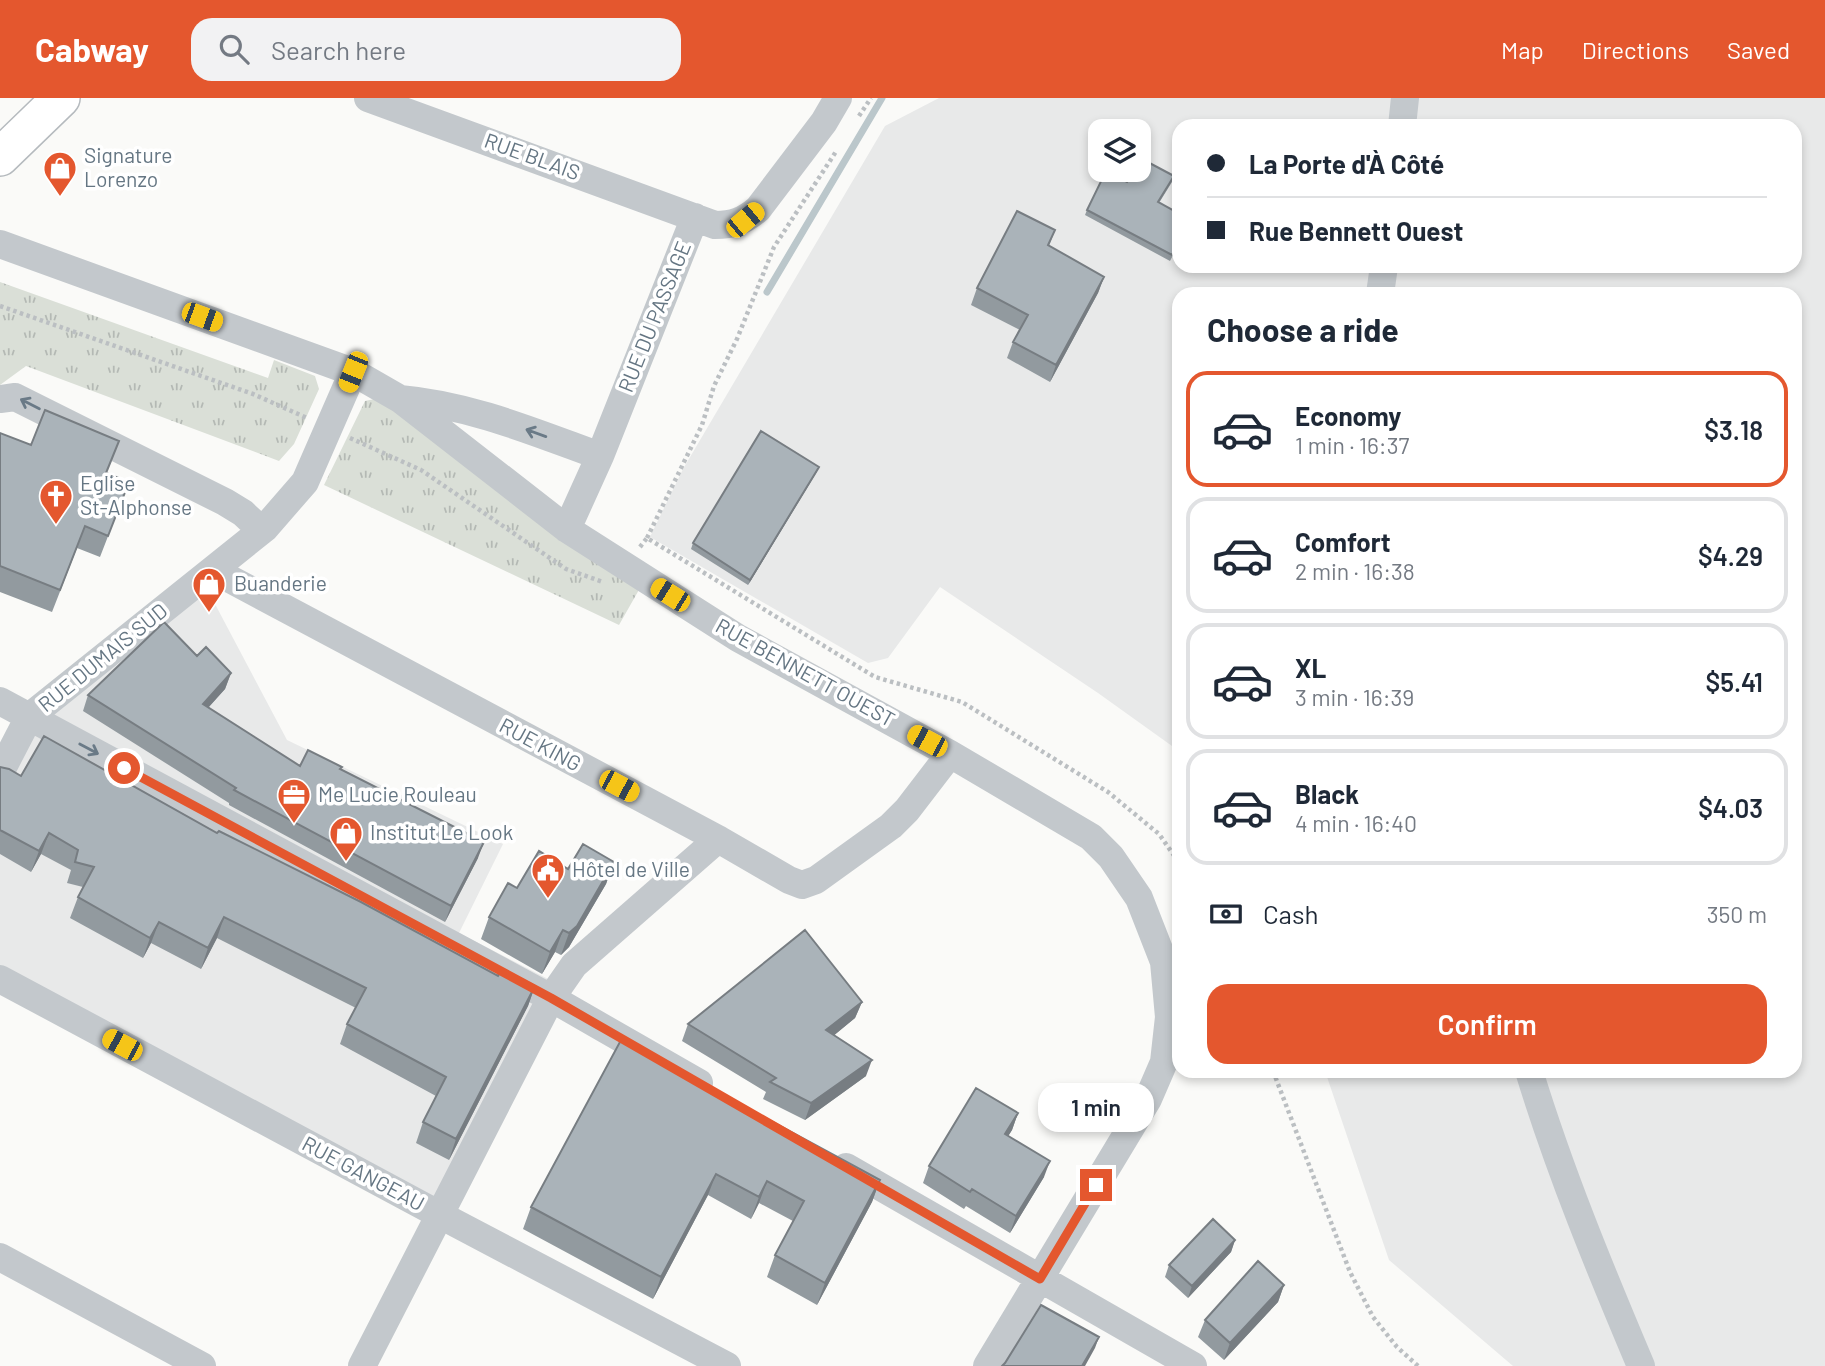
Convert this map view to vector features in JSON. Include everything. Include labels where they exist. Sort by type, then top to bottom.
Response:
[{"type":"main road","points":[[0,157],[61,98]]},
{"type":"street","name":"RUE BLAIS","points":[[368,98],[695,217]]},
{"type":"street","name":"RUE DU PASSAGE","points":[[568,529],[600,456],[695,217],[715,225],[731,225],[745,220],[758,209],[824,122],[838,98]]},
{"type":"street","points":[[1403,119],[1405,98]]},
{"type":"street","name":"RUE BENNETT OUEST","points":[[0,244],[353,372],[400,399],[568,529],[738,638],[950,754],[1091,837],[1111,857],[1139,898],[1164,962],[1169,1017],[1164,1062],[1147,1099],[987,1366]]},
{"type":"street","name":"RUE DUMAIS SUD","points":[[29,717],[261,530],[305,482],[353,372]]},
{"type":"street","points":[[0,399],[15,397],[225,502],[243,513],[261,530]]},
{"type":"street","name":"RUE BENNETT OUEST","points":[[400,399],[433,402],[477,412],[600,456]]},
{"type":"street","name":"RUE KING","points":[[213,570],[802,885],[816,880],[891,827],[950,754]]},
{"type":"street","points":[[0,701],[551,998],[718,1094]]},
{"type":"street","points":[[0,773],[29,717]]},
{"type":"street","points":[[362,1366],[551,998],[574,965],[718,839]]},
{"type":"street","name":"RUE GANGEAU","points":[[0,979],[727,1366]]},
{"type":"street","points":[[1531,1078],[1552,1143],[1641,1366]]},
{"type":"street","points":[[825,1156],[1193,1366]]},
{"type":"street","points":[[0,1257],[202,1366]]},
{"type":"path","points":[[856,120],[871,98]]},
{"type":"path","points":[[648,538],[702,425],[714,387],[737,339],[774,247],[842,142]]},
{"type":"path","points":[[1276,1078],[1350,1272],[1373,1317],[1396,1346],[1418,1366]]},
{"type":"shaded area","points":[[939,98],[1825,98],[1825,1366],[1513,1366],[1389,1260],[1327,1078],[1802,1078],[1802,287],[1172,287],[1172,746],[940,587],[888,658],[868,663],[650,537],[683,469],[885,126]]},
{"type":"shaded area","points":[[206,587],[287,740],[503,844],[459,933],[550,980],[438,1208],[0,970],[0,797],[45,713]]},
{"type":"green space","points":[[0,282],[268,378],[274,360],[315,376],[319,389],[294,444],[279,461],[26,366],[0,385]]},
{"type":"green space","points":[[379,398],[640,588],[619,625],[324,485],[365,401]]},
{"type":"building","points":[[1151,164],[1172,175],[1158,202],[1172,210],[1172,255],[1087,210],[1101,182],[1151,182]]},
{"type":"building","points":[[1017,211],[1055,230],[1048,245],[1104,277],[1056,365],[1013,342],[1028,315],[977,288]]},
{"type":"building","name":"Eglise St-Alphonse","points":[[45,410],[119,441],[106,473],[129,482],[108,536],[85,526],[60,590],[0,566],[0,433],[31,445]]},
{"type":"building","points":[[761,431],[819,467],[750,580],[693,543]]},
{"type":"building","points":[[164,622],[197,656],[206,647],[231,673],[203,704],[300,766],[308,750],[484,842],[451,906],[234,790],[236,788],[88,695]]},
{"type":"building","points":[[44,736],[217,833],[219,831],[361,902],[498,976],[502,969],[535,986],[456,1139],[423,1122],[446,1077],[347,1024],[366,988],[224,917],[208,948],[159,922],[150,938],[78,897],[94,867],[75,862],[78,850],[49,833],[39,851],[0,830],[0,767],[21,776]]},
{"type":"building","points":[[583,844],[614,862],[577,926],[569,933],[563,930],[550,952],[489,917],[508,883],[517,888],[539,851],[568,869]]},
{"type":"building","points":[[805,930],[862,1002],[826,1030],[872,1060],[811,1103],[770,1082],[776,1078],[688,1024]]},
{"type":"building","points":[[621,1040],[880,1180],[825,1283],[775,1255],[804,1201],[767,1181],[759,1197],[716,1174],[661,1277],[531,1207]]},
{"type":"building","points":[[976,1088],[1018,1113],[1005,1134],[1050,1161],[1016,1216],[972,1189],[970,1192],[929,1166]]},
{"type":"building","points":[[1213,1219],[1235,1240],[1192,1286],[1169,1265]]},
{"type":"building","points":[[1258,1261],[1284,1285],[1230,1343],[1205,1320]]},
{"type":"building","points":[[1041,1305],[1099,1337],[1082,1366],[1002,1366]]},
{"type":"waterway","points":[[767,292],[882,98]]},
{"type":"place","name":"Signature Lorenzo","points":[[60,198]]},
{"type":"place","name":"Eglise St-Alphonse","points":[[56,526]]},
{"type":"place","name":"Buanderie","points":[[209,614]]},
{"type":"place","name":"Me Lucie Rouleau","points":[[294,825]]},
{"type":"place","name":"Institut Le Look","points":[[346,863]]},
{"type":"place","name":"Hôtel de Ville","points":[[548,900]]},
{"type":"route","points":[[124,768],[551,998],[1040,1279],[1096,1185]]}]
